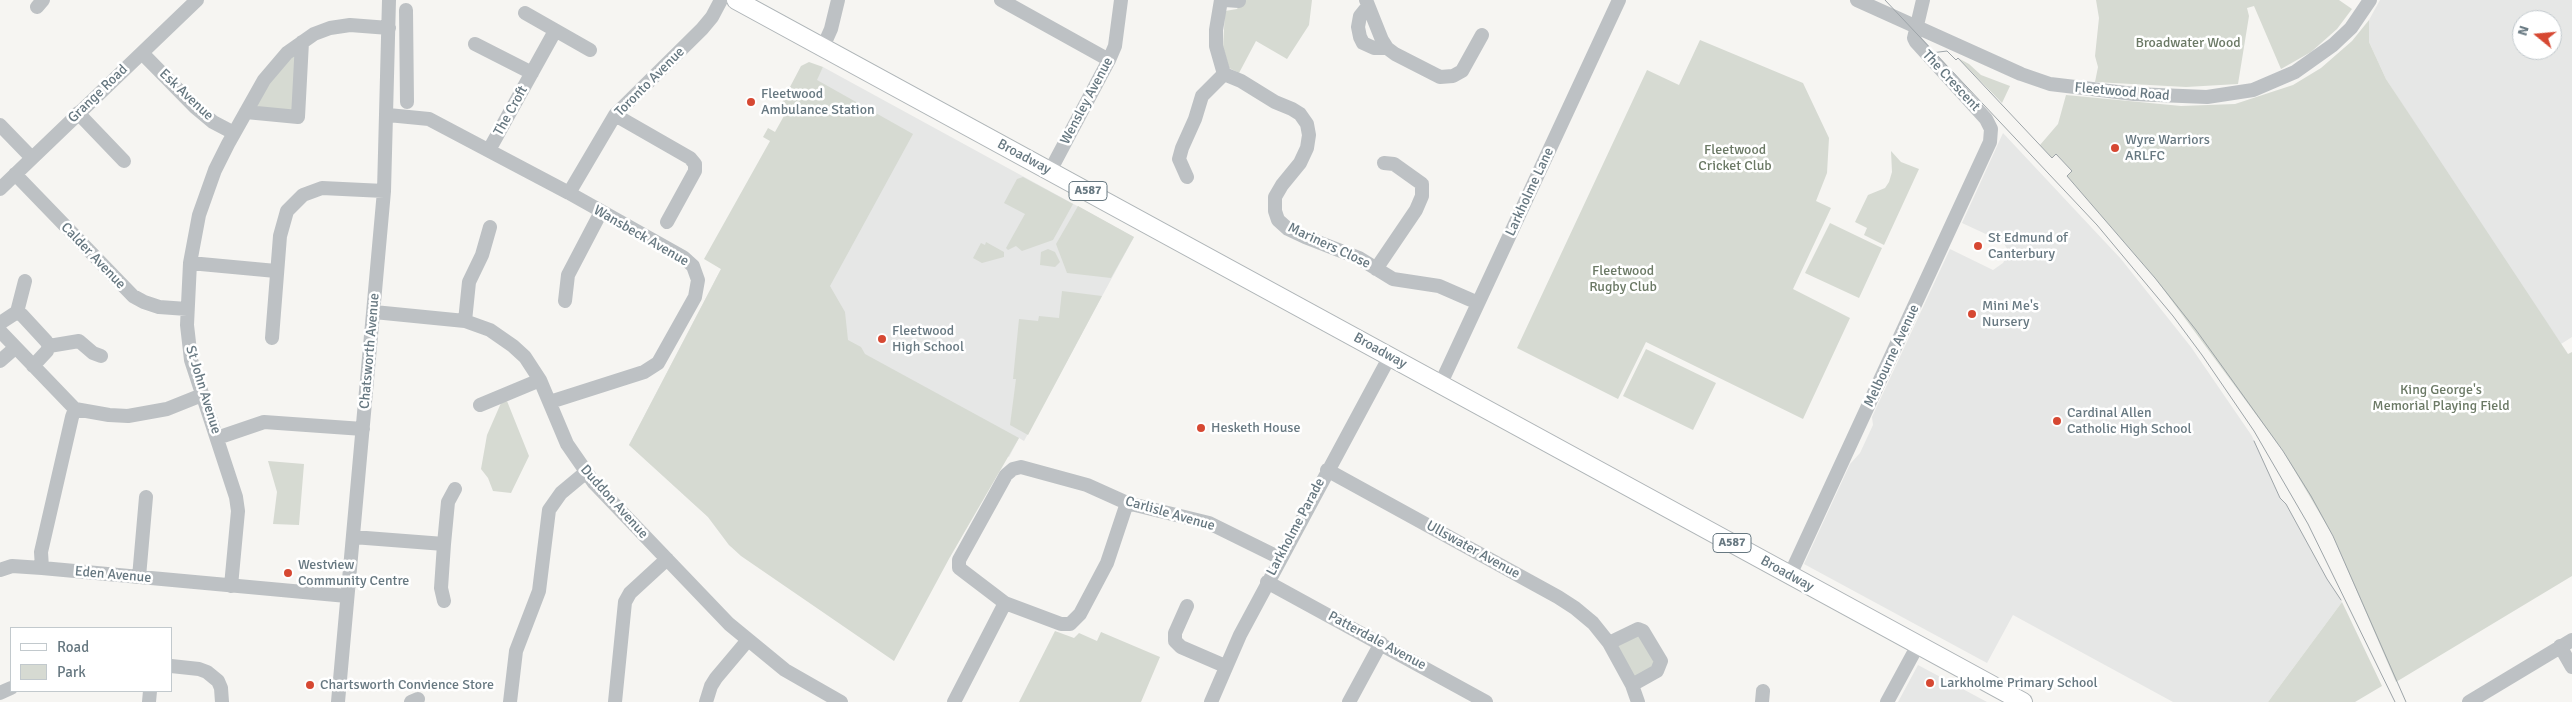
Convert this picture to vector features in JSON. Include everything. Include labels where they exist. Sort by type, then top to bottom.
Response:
[{"type":"main road","name":"Broadway","points":[[736,0],[2023,702]]},
{"type":"street","name":"Grange Road","points":[[0,188],[197,0]]},
{"type":"street","name":"Chatsworth Avenue","points":[[338,702],[384,191],[388,115],[389,0]]},
{"type":"street","name":"Toronto Avenue","points":[[569,194],[615,115],[702,28],[712,17],[721,0]]},
{"type":"street","points":[[823,47],[831,29],[838,0]]},
{"type":"street","points":[[1001,0],[1110,60]]},
{"type":"street","name":"Wensley Avenue","points":[[1050,171],[1110,60],[1115,46],[1121,0]]},
{"type":"street","points":[[1187,177],[1173,160],[1202,96],[1224,74],[1216,46],[1216,30],[1221,0]]},
{"type":"street","name":"Larkholme Lane","points":[[1441,384],[1619,0]]},
{"type":"street","name":"Fleetwood Road","points":[[1857,0],[2021,74],[2050,84],[2134,94],[2207,97],[2253,90],[2275,82],[2309,63],[2351,28],[2370,0]]},
{"type":"street","points":[[1917,26],[1923,0]]},
{"type":"street","points":[[1367,3],[1360,16],[1358,27],[1360,38],[1363,43],[1374,48],[1387,48]]},
{"type":"street","points":[[1367,3],[1387,48],[1440,77],[1453,76],[1462,71],[1482,35]]},
{"type":"street","points":[[406,10],[407,102]]},
{"type":"street","points":[[525,13],[590,50]]},
{"type":"street","name":"St John Avenue","points":[[231,586],[238,511],[235,489],[191,360],[187,309],[190,263],[206,193],[234,133],[274,66],[314,34],[338,26],[389,28]]},
{"type":"street","name":"The Crescent","points":[[1917,26],[1914,38],[1916,42],[1986,119],[1991,135]]},
{"type":"street","name":"The Croft","points":[[489,150],[555,31]]},
{"type":"street","points":[[246,112],[298,117],[302,42]]},
{"type":"street","name":"The Croft","points":[[475,44],[532,73]]},
{"type":"street","name":"Esk Avenue","points":[[142,53],[195,107],[213,122],[234,133]]},
{"type":"street","points":[[389,58],[407,58]]},
{"type":"street","name":"Mariners Close","points":[[1224,74],[1241,81],[1274,102],[1292,109],[1300,114],[1307,124],[1309,135],[1307,148],[1300,163],[1275,198],[1275,211],[1278,220],[1288,229],[1305,237],[1346,251],[1393,279],[1439,286],[1478,303]]},
{"type":"street","points":[[78,113],[124,161]]},
{"type":"street","name":"Wansbeck Avenue","points":[[388,115],[429,119],[688,260],[697,273],[698,290],[663,356],[652,368],[550,402]]},
{"type":"street","points":[[615,115],[690,158],[695,164],[695,171],[667,222]]},
{"type":"street","points":[[0,124],[32,158]]},
{"type":"street","name":"Melbourne Avenue","points":[[1790,575],[1975,176],[1991,135]]},
{"type":"street","name":"Mariners Close","points":[[1376,269],[1416,210],[1422,196],[1422,184],[1394,164],[1384,163]]},
{"type":"street","name":"Calder Avenue","points":[[15,174],[133,296],[159,307],[187,309]]},
{"type":"street","points":[[272,338],[278,282],[276,271],[282,223],[287,211],[302,195],[322,188],[384,191]]},
{"type":"street","points":[[565,301],[568,275],[601,212]]},
{"type":"street","points":[[465,321],[469,282],[482,254],[490,227]]},
{"type":"street","points":[[190,263],[276,271]]},
{"type":"street","points":[[0,323],[17,312],[25,281]]},
{"type":"street","points":[[17,312],[22,315],[49,346]]},
{"type":"street","name":"Duddon Avenue","points":[[374,312],[465,321],[490,330],[513,346],[525,357],[540,380],[567,444],[585,473],[710,606],[785,670],[837,701]]},
{"type":"street","points":[[0,331],[75,409],[128,416],[167,409],[202,395]]},
{"type":"street","points":[[33,366],[49,346],[79,341],[93,353],[100,356]]},
{"type":"street","points":[[0,361],[15,348]]},
{"type":"street","name":"Larkholme Parade","points":[[1211,702],[1225,666],[1267,582],[1390,356]]},
{"type":"street","points":[[480,405],[540,380]]},
{"type":"street","points":[[42,568],[40,557],[75,409]]},
{"type":"street","points":[[217,438],[264,422],[363,429]]},
{"type":"street","name":"Carlisle Avenue","points":[[1005,603],[959,568],[959,560],[1006,475],[1013,469],[1029,468],[1087,485],[1127,503],[1209,523],[1280,558]]},
{"type":"street","name":"Ullswater Avenue","points":[[1327,470],[1558,597],[1593,623],[1609,643],[1632,685],[1638,702]]},
{"type":"street","points":[[510,702],[518,645],[539,591],[549,510],[560,493],[585,473]]},
{"type":"street","points":[[444,602],[440,588],[448,502],[455,489]]},
{"type":"street","points":[[139,578],[146,497]]},
{"type":"street","points":[[954,702],[1005,603],[1061,624],[1070,624],[1080,614],[1107,563],[1127,503]]},
{"type":"street","points":[[353,537],[444,544]]},
{"type":"street","points":[[615,702],[625,602],[630,593],[667,559]]},
{"type":"street","name":"Eden Avenue","points":[[2,565],[347,596]]},
{"type":"street","name":"Patterdale Avenue","points":[[1267,582],[1486,702]]},
{"type":"street","points":[[1187,606],[1175,633],[1176,641],[1181,647],[1225,666]]},
{"type":"street","points":[[1609,643],[1638,629],[1643,631],[1661,661],[1657,671],[1632,685]]},
{"type":"street","points":[[706,702],[711,686],[716,678],[748,640]]},
{"type":"street","points":[[1349,702],[1381,643]]},
{"type":"street","points":[[2469,702],[2566,643],[2572,667]]},
{"type":"street","points":[[1887,702],[1918,645]]},
{"type":"street","points":[[172,666],[199,668],[213,676],[221,688],[222,702]]},
{"type":"shaded area","points":[[2380,0],[2572,0],[2572,337],[2561,344],[2470,210],[2386,79],[2369,42],[2369,20]]},
{"type":"shaded area","name":"Fleetwood High School","points":[[823,67],[1134,237],[1024,441],[1019,438],[1009,457],[1007,456],[950,557],[772,576],[729,545],[708,517],[629,445],[721,269],[715,265],[743,217]]},
{"type":"shaded area","name":"Cardinal Allen Catholic High School","points":[[2003,133],[2121,259],[2191,347],[2252,436],[2280,498],[2286,504],[2327,579],[2342,602],[2268,702],[2173,702],[2013,615],[1987,663],[1804,564],[1850,464],[1860,453],[1873,425],[1872,417],[1950,249],[1993,270],[2003,263],[2009,252],[2003,242],[1962,223]]},
{"type":"shaded area","name":"Larkholme Primary School","points":[[1918,665],[1987,702],[1898,702]]},
{"type":"green space","points":[[1243,0],[1312,0],[1309,25],[1287,59],[1256,41],[1239,73],[1229,68],[1223,47],[1225,11],[1237,9]]},
{"type":"green space","name":"Broadwater Wood","points":[[2096,0],[2339,0],[2352,9],[2337,29],[2311,52],[2281,69],[2254,6],[2247,8],[2249,16],[2238,84],[2186,87],[2095,82],[2098,67],[2095,56],[2099,18]]},
{"type":"green space","name":"King George's Memorial Playing Field","points":[[2369,20],[2369,42],[2386,79],[2568,354],[2572,352],[2572,576],[2396,682],[2333,536],[2283,451],[2155,278],[2067,176],[2072,171],[2056,154],[2052,158],[2040,145],[2058,124],[2066,95],[2181,106],[2235,104],[2293,85],[2321,68],[2352,41]]},
{"type":"green space","points":[[1700,40],[1803,83],[1829,138],[1827,173],[1816,201],[1831,208],[1793,289],[1850,318],[1803,419],[1646,342],[1618,399],[1517,348],[1647,70],[1679,85]]},
{"type":"green space","points":[[302,42],[298,117],[246,112]]},
{"type":"green space","points":[[1958,58],[1969,64],[1981,75],[2010,86],[2002,103]]},
{"type":"green space","name":"Fleetwood High School","points":[[809,62],[823,67],[817,80],[913,134],[830,286],[845,312],[848,340],[861,347],[865,354],[1019,438],[950,557],[894,661],[741,556],[729,545],[708,517],[629,445],[721,269],[704,259],[770,141],[763,137],[768,128],[775,132],[785,114],[780,106],[801,66]]},
{"type":"green space","points":[[1891,151],[1901,162],[1919,169],[1884,245],[1864,235],[1867,228],[1855,222],[1868,195],[1885,188],[1889,182],[1892,172]]},
{"type":"green space","points":[[1023,177],[1073,204],[1053,240],[1022,251],[1016,246],[1008,250],[1006,248],[1025,214],[1004,203],[1017,179]]},
{"type":"green space","points":[[1078,206],[1134,237],[1111,278],[1067,273],[1056,244]]},
{"type":"green space","points":[[1830,223],[1882,248],[1859,298],[1805,273]]},
{"type":"green space","points":[[986,242],[1004,252],[1004,257],[982,263],[973,258],[981,243],[985,245]]},
{"type":"green space","points":[[1048,249],[1055,252],[1060,262],[1055,267],[1040,265],[1041,252]]},
{"type":"green space","points":[[1062,291],[1102,296],[1028,435],[1010,425],[1016,379],[1013,379],[1019,319],[1038,321],[1039,316],[1059,318]]},
{"type":"green space","points":[[1646,349],[1716,383],[1693,430],[1623,396]]},
{"type":"green space","points":[[507,401],[529,456],[511,493],[493,491],[488,478],[481,469],[487,435],[501,403]]},
{"type":"green space","points":[[268,461],[304,464],[299,525],[273,524],[277,492]]},
{"type":"green space","points":[[2342,602],[2382,686],[2355,702],[2268,702]]},
{"type":"green space","points":[[1633,630],[1661,661],[1632,685],[1609,643]]},
{"type":"green space","points":[[1055,631],[1074,638],[1079,633],[1097,641],[1101,632],[1160,657],[1141,702],[1019,702]]},
{"type":"tram line","points":[[1885,0],[2097,225],[2173,316],[2202,355],[2254,431],[2308,524],[2395,702]]},
{"type":"tram line","points":[[1931,53],[1947,51],[1956,60],[1958,58],[2052,158],[2056,154],[2072,171],[2067,176],[2155,278],[2196,330],[2283,451],[2311,496],[2333,536],[2406,702]]},
{"type":"tram line","points":[[2254,441],[2280,498],[2286,504],[2327,579],[2341,600]]},
{"type":"place","name":"Fleetwood Ambulance Station","points":[[751,102]]},
{"type":"place","name":"Wyre Warriors ARLFC","points":[[2115,148]]},
{"type":"place","name":"St Edmund of Canterbury","points":[[1978,246]]},
{"type":"place","name":"Mini Me's Nursery","points":[[1972,314]]},
{"type":"place","name":"Fleetwood High School","points":[[882,339]]},
{"type":"place","name":"Cardinal Allen Catholic High School","points":[[2057,421]]},
{"type":"place","name":"Hesketh House","points":[[1201,428]]},
{"type":"place","name":"Westview Community Centre","points":[[288,573]]},
{"type":"place","name":"Larkholme Primary School","points":[[1930,683]]},
{"type":"place","name":"Chartsworth Convience Store","points":[[310,685]]},
{"type":"park label","name":"Fleetwood Cricket Club","points":[[1735,158]]},
{"type":"park label","name":"Fleetwood Rugby Club","points":[[1623,280]]}]
